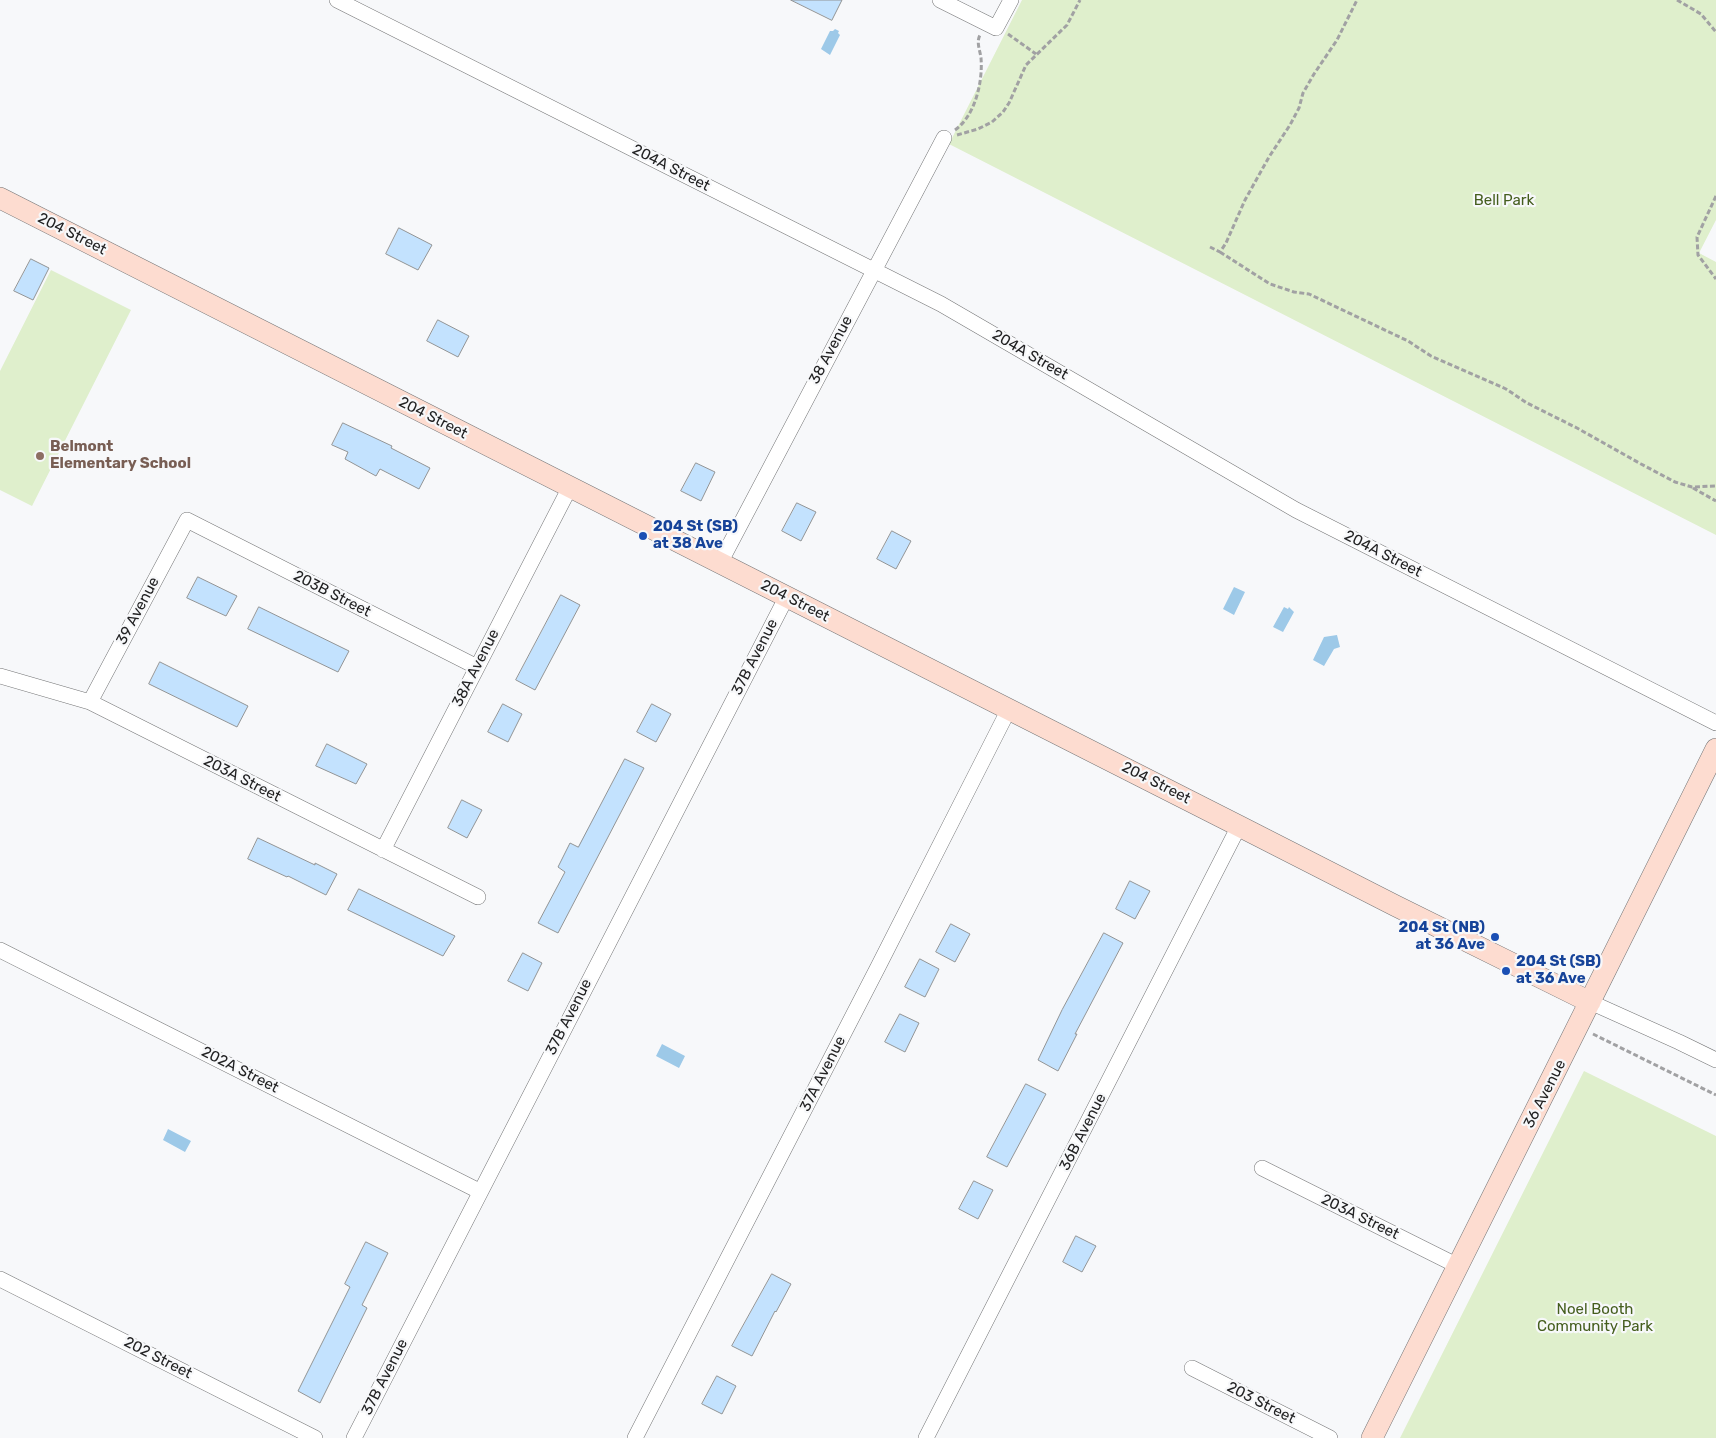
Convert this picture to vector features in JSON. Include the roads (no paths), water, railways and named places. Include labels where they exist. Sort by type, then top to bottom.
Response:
[{"type":"street","name":"204A Street","points":[[337,0],[941,304],[1296,510],[1716,723]]},
{"type":"street","points":[[940,0],[991,26],[1011,0]]},
{"type":"street","name":"38 Avenue","points":[[720,563],[944,138]]},
{"type":"street","name":"204 Street","points":[[0,198],[1396,906],[1590,1002]]},
{"type":"street","name":"38A Avenue","points":[[383,850],[570,487]]},
{"type":"street","name":"203B Street","points":[[187,520],[477,668]]},
{"type":"street","name":"39 Avenue","points":[[90,702],[187,520]]},
{"type":"street","name":"37B Avenue","points":[[354,1438],[479,1191],[787,596]]},
{"type":"street","name":"203A Street","points":[[0,676],[90,702],[478,897]]},
{"type":"street","name":"37A Avenue","points":[[635,1438],[1009,709]]},
{"type":"street","name":"36 Avenue","points":[[1372,1438],[1716,749]]},
{"type":"street","name":"36B Avenue","points":[[926,1438],[1239,826]]},
{"type":"street","name":"202A Street","points":[[0,950],[479,1191]]},
{"type":"street","points":[[1590,1002],[1716,1060]]},
{"type":"street","name":"203A Street","points":[[1262,1168],[1458,1266]]},
{"type":"street","name":"202 Street","points":[[0,1279],[315,1438]]},
{"type":"street","name":"203 Street","points":[[1192,1368],[1330,1438]]},
{"type":"water","points":[[835,29],[839,31],[840,35],[830,55],[821,49],[830,31]]},
{"type":"water","points":[[1234,587],[1245,592],[1234,615],[1223,609]]},
{"type":"water","points":[[1284,607],[1288,609],[1289,607],[1294,612],[1283,632],[1273,627]]},
{"type":"water","points":[[1337,635],[1340,647],[1334,649],[1324,666],[1313,660],[1324,637]]},
{"type":"water","points":[[662,1044],[685,1056],[679,1068],[656,1056]]},
{"type":"water","points":[[168,1129],[191,1141],[185,1152],[163,1140]]},
{"type":"place","name":"Belmont Elementary School","points":[[40,456]]},
{"type":"place","name":"204 St (SB) at 38 Ave","points":[[643,536]]},
{"type":"place","name":"204 St (NB) at 36 Ave","points":[[1495,937]]},
{"type":"place","name":"204 St (SB) at 36 Ave","points":[[1506,971]]},
{"type":"park label","name":"Bell Park","points":[[1504,201]]},
{"type":"park label","name":"Noel Booth Community Park","points":[[1595,1318]]}]
